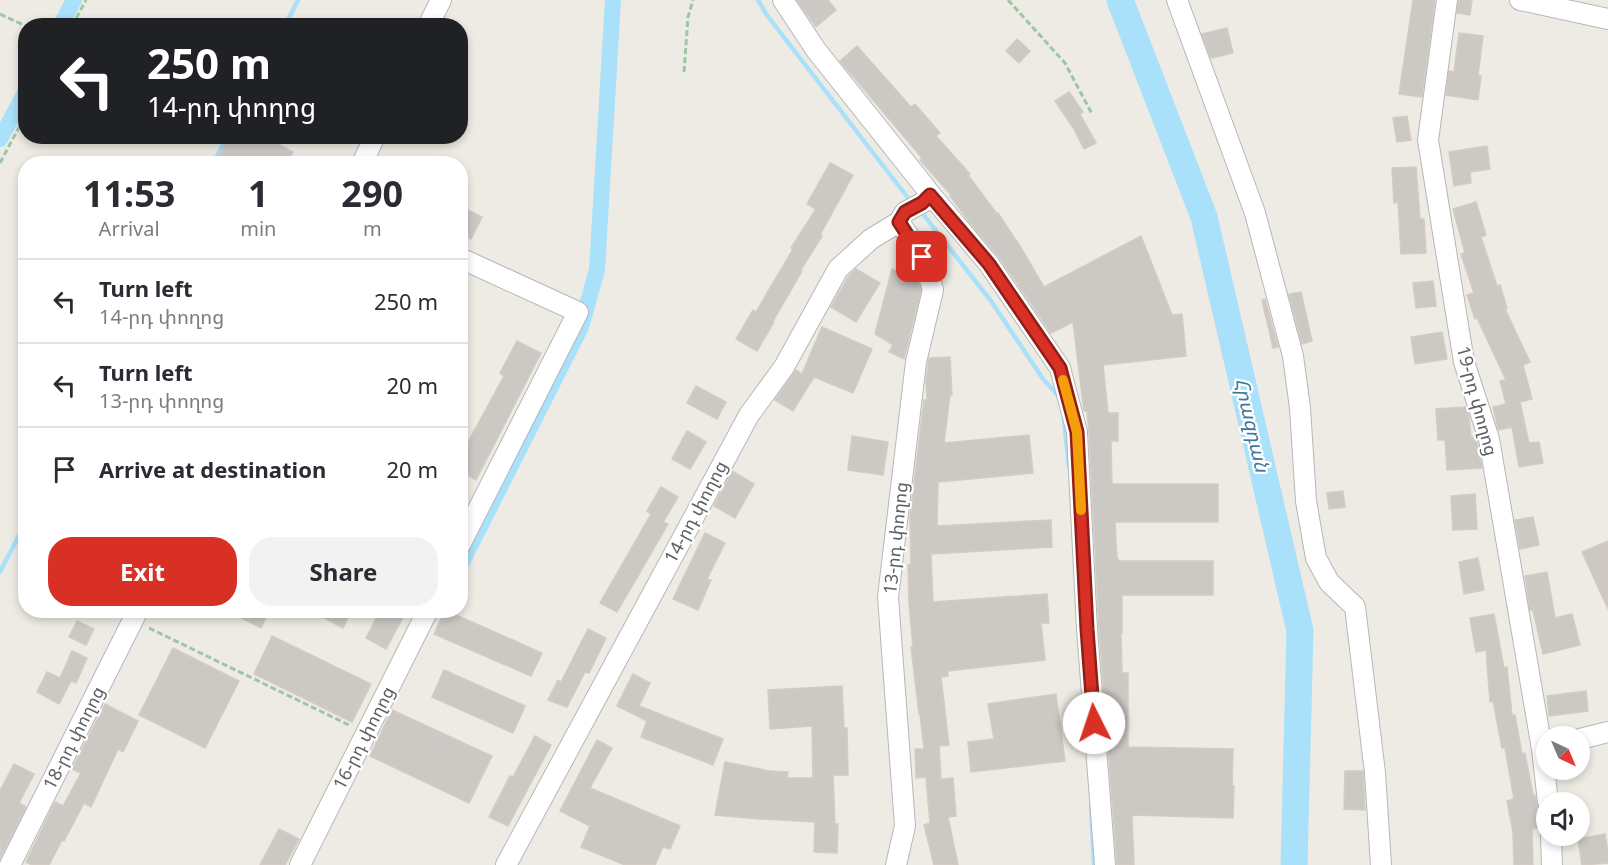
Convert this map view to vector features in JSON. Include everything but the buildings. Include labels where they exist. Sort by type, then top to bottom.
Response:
[{"type":"street","points":[[432,18],[441,0]]},
{"type":"street","points":[[783,0],[816,50],[930,195],[989,264],[1060,368],[1077,432],[1087,629],[1105,865]]},
{"type":"street","points":[[1177,0],[1255,213],[1293,356],[1300,408],[1306,501],[1316,558],[1329,582],[1354,607],[1375,773],[1381,865]]},
{"type":"street","name":"19-րդ փողոց","points":[[1447,0],[1428,140],[1464,362],[1489,439],[1540,726]]},
{"type":"street","points":[[1520,0],[1608,19]]},
{"type":"street","name":"14-րդ փողոց","points":[[506,865],[749,415],[784,367],[838,270],[871,239],[899,222],[905,212],[922,203],[930,195]]},
{"type":"street","name":"13-րդ փողոց","points":[[896,865],[905,826],[888,597],[916,362],[933,290],[922,257],[899,222]]},
{"type":"street","points":[[468,262],[578,312],[468,529]]},
{"type":"street","name":"18-րդ փողոց","points":[[10,865],[134,618]]},
{"type":"street","name":"16-րդ փողոց","points":[[300,865],[424,618]]},
{"type":"street","points":[[1590,736],[1608,732]]},
{"type":"street","points":[[1551,846],[1552,865]]},
{"type":"path","points":[[76,18],[86,0]]},
{"type":"path","points":[[684,72],[688,17],[693,0]]},
{"type":"path","points":[[1008,0],[1065,63],[1092,114]]},
{"type":"path","points":[[0,14],[18,22]]},
{"type":"path","points":[[0,163],[18,129]]},
{"type":"path","points":[[142,618],[366,733]]},
{"type":"waterway","points":[[64,18],[74,0]]},
{"type":"waterway","points":[[289,18],[298,0]]},
{"type":"waterway","points":[[468,550],[581,327],[597,270],[613,0]]},
{"type":"waterway","points":[[758,0],[766,14],[908,198]]},
{"type":"waterway","name":"Հրազդան","points":[[1120,0],[1204,217],[1300,631],[1294,865]]},
{"type":"waterway","points":[[0,139],[18,106]]},
{"type":"waterway","points":[[217,156],[223,144]]},
{"type":"waterway","points":[[919,209],[991,301],[1043,379],[1061,399]]},
{"type":"waterway","points":[[1064,419],[1069,467]]},
{"type":"waterway","points":[[0,572],[18,537]]},
{"type":"waterway","points":[[1091,805],[1094,865]]},
{"type":"slow traffic","points":[[1063,380],[1077,432],[1081,510]]},
{"type":"route","points":[[922,257],[899,222],[905,212],[922,203],[930,195],[989,264],[1060,368],[1077,432],[1094,723]]}]
